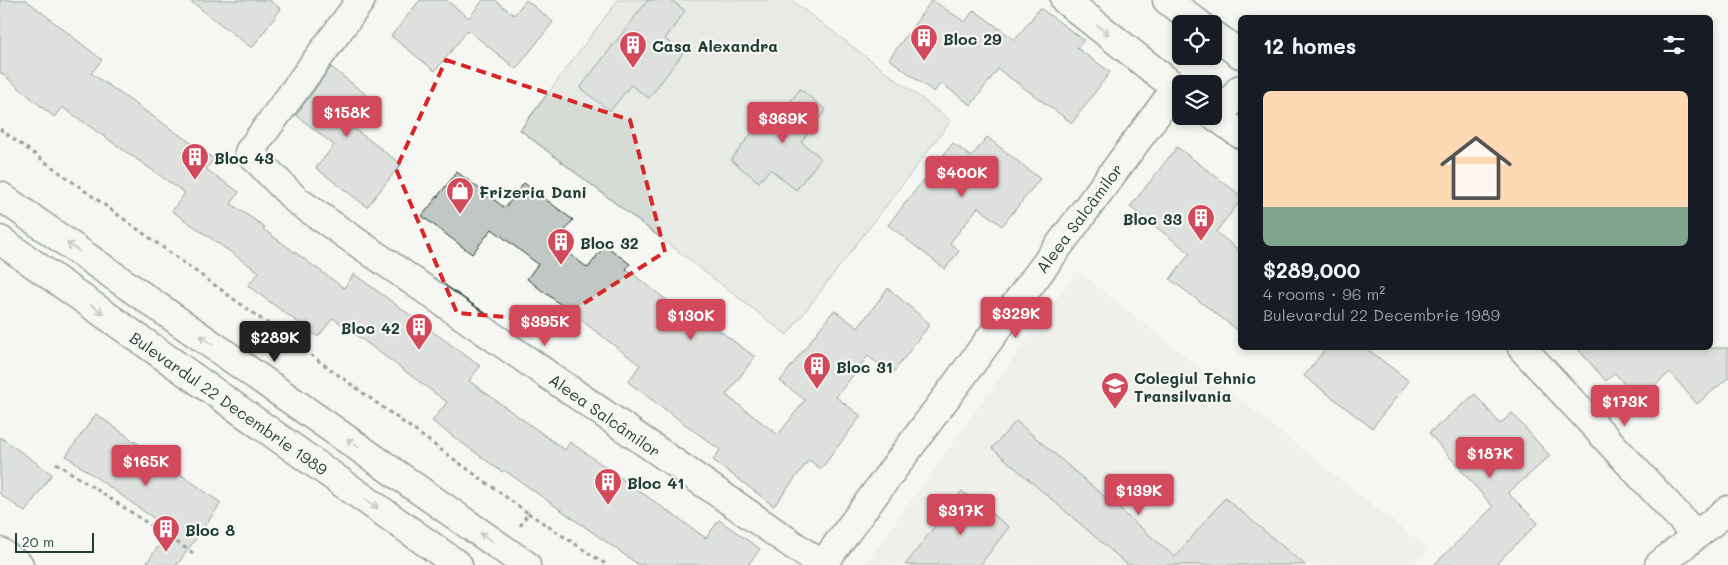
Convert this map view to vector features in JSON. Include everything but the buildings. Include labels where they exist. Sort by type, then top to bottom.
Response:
[{"type":"street","name":"Aleea Salcâmilor","points":[[361,0],[249,152],[296,200],[822,565],[1172,98]]},
{"type":"street","points":[[1065,0],[1172,85]]},
{"type":"street","points":[[1167,0],[1187,15]]},
{"type":"street","points":[[1222,41],[1238,53]]},
{"type":"street","points":[[1222,109],[1238,91]]},
{"type":"street","points":[[1222,120],[1238,132]]},
{"type":"street","points":[[0,196],[526,565]]},
{"type":"street","name":"Bulevardul 22 Decembrie 1989","points":[[0,240],[458,565]]},
{"type":"street","points":[[1524,350],[1696,535]]},
{"type":"street","points":[[1659,565],[1728,510]]},
{"type":"street","points":[[0,552],[19,565]]},
{"type":"path","points":[[0,129],[528,513],[607,565]]},
{"type":"path","points":[[56,463],[193,553]]},
{"type":"path","points":[[517,530],[528,513]]},
{"type":"highlighted area","points":[[446,60],[630,120],[665,252],[556,321],[457,313],[396,169]]},
{"type":"shaded area","points":[[618,0],[791,0],[951,121],[787,335],[520,130]]},
{"type":"shaded area","name":"Colegiul Tehnic Transilvania","points":[[1077,270],[1428,549],[1414,565],[865,565]]},
{"type":"place","name":"Bloc 29","points":[[924,62]]},
{"type":"place","name":"Casa Alexandra","points":[[633,69]]},
{"type":"place","name":"Bloc 43","points":[[195,181]]},
{"type":"place","name":"Frizeria Dani","points":[[460,215]]},
{"type":"place","name":"Bloc 33","points":[[1201,242]]},
{"type":"place","name":"Bloc 32","points":[[561,266]]},
{"type":"place","name":"Bloc 42","points":[[419,351]]},
{"type":"place","name":"Bloc 31","points":[[817,390]]},
{"type":"place","name":"Colegiul Tehnic Transilvania","points":[[1115,410]]},
{"type":"place","name":"Bloc 41","points":[[608,506]]},
{"type":"place","name":"Bloc 8","points":[[166,553]]}]
